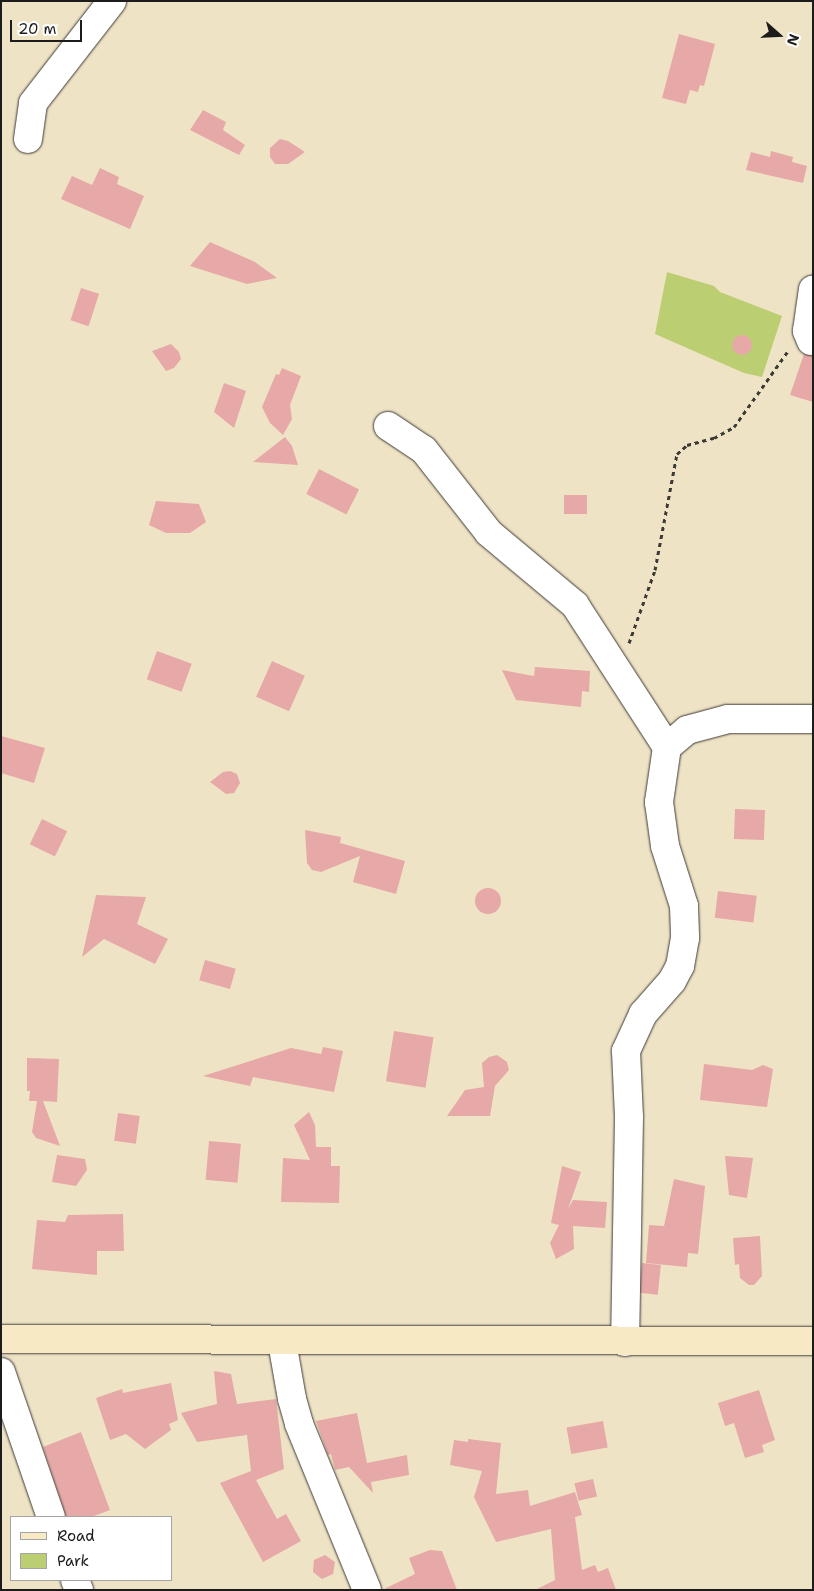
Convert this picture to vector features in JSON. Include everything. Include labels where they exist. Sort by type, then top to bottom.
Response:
[{"type":"street","points":[[28,139],[33,103],[112,1]]},
{"type":"street","points":[[809,336],[813,290]]},
{"type":"street","points":[[388,426],[424,450],[489,533],[575,605],[667,746],[659,802],[665,846],[684,906],[685,938],[680,966],[672,980],[643,1014],[626,1051],[629,1117],[625,1342]]},
{"type":"street","points":[[667,746],[686,730],[728,719],[813,719]]},
{"type":"street","points":[[1,1339],[282,1342],[813,1341]]},
{"type":"street","points":[[282,1342],[292,1399],[300,1424],[367,1590]]},
{"type":"street","points":[[1,1372],[51,1516]]},
{"type":"path","points":[[618,669],[653,577],[677,454],[687,445],[714,438],[734,427],[753,398],[764,389],[784,356],[809,336]]},
{"type":"green space","points":[[667,272],[714,286],[720,292],[782,316],[762,377],[744,373],[655,334]]},
{"type":"building","points":[[679,34],[715,44],[704,86],[700,85],[698,92],[690,90],[686,104],[662,98]]},
{"type":"building","points":[[203,110],[226,122],[223,130],[245,145],[239,155],[190,130]]},
{"type":"building","points":[[280,139],[288,141],[305,152],[288,164],[275,164],[270,157],[270,148]]},
{"type":"building","points":[[771,151],[793,157],[792,162],[807,166],[803,183],[746,170],[751,152],[770,157]]},
{"type":"building","points":[[100,168],[119,177],[117,184],[144,196],[130,229],[61,199],[72,176],[92,185]]},
{"type":"building","points":[[210,242],[255,262],[277,278],[247,284],[190,266]]},
{"type":"building","points":[[81,288],[99,294],[89,326],[70,320]]},
{"type":"building","points":[[742,335],[749,338],[752,345],[749,352],[742,355],[735,352],[732,345],[735,338]]},
{"type":"building","points":[[171,344],[179,352],[181,359],[174,368],[166,371],[152,351]]},
{"type":"building","points":[[804,354],[813,356],[813,402],[790,395]]},
{"type":"building","points":[[282,368],[301,376],[290,405],[292,419],[283,435],[270,423],[262,407],[276,374],[279,375]]},
{"type":"building","points":[[224,383],[246,391],[234,428],[214,412]]},
{"type":"building","points":[[285,437],[292,446],[298,465],[253,462]]},
{"type":"building","points":[[319,469],[359,489],[346,514],[306,494]]},
{"type":"building","points":[[564,495],[587,495],[587,514],[564,514]]},
{"type":"building","points":[[156,501],[199,504],[206,522],[190,533],[166,533],[149,525]]},
{"type":"building","points":[[157,651],[192,664],[182,692],[147,679]]},
{"type":"building","points":[[272,661],[305,676],[289,711],[256,697]]},
{"type":"building","points":[[535,667],[590,671],[589,692],[582,691],[581,707],[516,700],[502,670],[534,676]]},
{"type":"building","points":[[1,736],[45,748],[34,783],[1,773]]},
{"type":"building","points":[[230,771],[237,774],[240,783],[234,793],[226,794],[210,782],[223,772]]},
{"type":"building","points":[[735,809],[765,810],[764,840],[734,839]]},
{"type":"building","points":[[42,819],[67,831],[55,856],[30,844]]},
{"type":"building","points":[[305,830],[341,837],[340,843],[405,861],[396,894],[353,882],[360,856],[321,872],[312,870],[307,863]]},
{"type":"building","points":[[488,888],[497,892],[501,901],[497,910],[488,914],[479,910],[475,901],[479,892]]},
{"type":"building","points":[[718,891],[757,896],[753,923],[715,918]]},
{"type":"building","points":[[96,895],[146,897],[137,924],[168,939],[155,964],[104,939],[82,957]]},
{"type":"building","points":[[205,960],[236,969],[230,989],[199,980]]},
{"type":"building","points":[[394,1031],[434,1037],[426,1088],[386,1081]]},
{"type":"building","points":[[323,1047],[343,1051],[334,1092],[253,1077],[250,1086],[203,1076],[291,1048],[321,1054]]},
{"type":"building","points":[[497,1055],[507,1062],[509,1070],[495,1086],[490,1116],[447,1116],[465,1090],[484,1087],[482,1063],[489,1057]]},
{"type":"building","points":[[27,1058],[59,1059],[57,1102],[43,1101],[60,1146],[36,1138],[32,1132],[37,1101],[29,1101],[30,1091],[27,1091]]},
{"type":"building","points":[[704,1064],[752,1070],[763,1065],[773,1069],[767,1107],[700,1100]]},
{"type":"building","points":[[309,1112],[315,1125],[316,1147],[331,1147],[331,1166],[340,1166],[339,1203],[281,1202],[283,1158],[310,1160],[294,1125]]},
{"type":"building","points":[[118,1113],[140,1116],[136,1144],[114,1141]]},
{"type":"building","points":[[209,1141],[241,1144],[237,1183],[206,1180]]},
{"type":"building","points":[[57,1155],[85,1159],[87,1170],[76,1186],[52,1182]]},
{"type":"building","points":[[725,1156],[753,1158],[747,1198],[729,1195]]},
{"type":"building","points":[[562,1166],[581,1172],[568,1209],[573,1200],[607,1202],[605,1228],[573,1226],[574,1249],[556,1259],[550,1243],[559,1225],[551,1223]]},
{"type":"building","points":[[674,1179],[705,1186],[698,1254],[688,1253],[687,1267],[646,1263],[649,1225],[664,1226]]},
{"type":"building","points":[[123,1214],[124,1251],[97,1251],[97,1275],[32,1269],[37,1220],[65,1222],[68,1215]]},
{"type":"building","points":[[760,1236],[762,1276],[754,1285],[749,1285],[740,1278],[739,1264],[735,1265],[733,1238]]},
{"type":"building","points":[[642,1263],[661,1265],[658,1295],[639,1293]]},
{"type":"building","points":[[214,1371],[231,1374],[237,1404],[276,1399],[284,1469],[256,1480],[277,1519],[286,1514],[301,1541],[263,1562],[220,1483],[251,1471],[247,1435],[197,1442],[181,1413],[217,1404]]},
{"type":"building","points":[[171,1383],[178,1420],[169,1424],[171,1430],[145,1449],[126,1434],[110,1440],[96,1398],[122,1389],[123,1393]]},
{"type":"building","points":[[759,1390],[775,1440],[762,1445],[764,1452],[745,1458],[734,1423],[725,1426],[718,1403]]},
{"type":"building","points":[[357,1413],[367,1463],[407,1455],[409,1475],[371,1482],[373,1493],[349,1467],[335,1470],[331,1454],[328,1455],[316,1421]]},
{"type":"building","points":[[603,1421],[608,1448],[571,1454],[567,1427]]},
{"type":"building","points":[[81,1432],[110,1510],[94,1516],[66,1516],[43,1447]]},
{"type":"building","points":[[468,1439],[501,1443],[496,1494],[528,1490],[530,1506],[575,1492],[582,1515],[575,1517],[582,1570],[595,1565],[598,1572],[608,1568],[616,1590],[535,1590],[555,1580],[551,1529],[496,1542],[474,1497],[482,1471],[450,1465],[454,1440],[468,1442]]},
{"type":"building","points":[[593,1479],[597,1497],[579,1501],[574,1483]]},
{"type":"building","points":[[430,1550],[442,1551],[457,1590],[382,1590],[415,1574],[409,1558]]},
{"type":"building","points":[[325,1555],[335,1562],[333,1574],[322,1579],[313,1572],[314,1560]]}]
